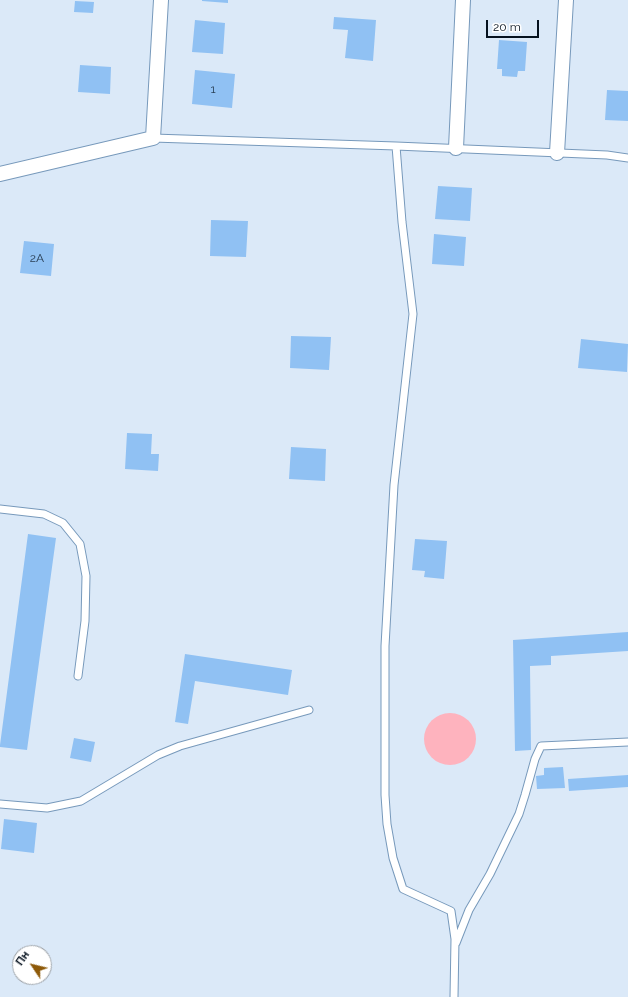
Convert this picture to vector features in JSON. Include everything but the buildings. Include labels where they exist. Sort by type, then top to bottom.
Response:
[{"type":"street","points":[[0,174],[153,138],[161,0]]},
{"type":"street","points":[[456,148],[463,0]]},
{"type":"street","points":[[557,152],[566,0]]},
{"type":"lane","points":[[153,138],[557,152],[607,155],[628,158]]},
{"type":"lane","points":[[396,146],[402,222],[412,314],[394,485],[385,646],[385,795],[387,824],[393,858],[403,889],[450,911],[455,939],[453,997]]},
{"type":"lane","points":[[0,509],[44,514],[63,523],[80,544],[86,576],[85,621],[78,676]]},
{"type":"lane","points":[[0,804],[47,808],[81,801],[158,756],[180,746],[309,710]]},
{"type":"lane","points":[[453,997],[452,955],[469,910],[490,874],[519,814],[526,795],[535,759],[541,746],[628,742]]},
{"type":"shaded area","points":[[450,713],[460,715],[468,721],[474,729],[476,739],[474,749],[468,757],[460,763],[450,765],[440,763],[432,757],[426,749],[424,739],[426,729],[432,721],[440,715]]}]
